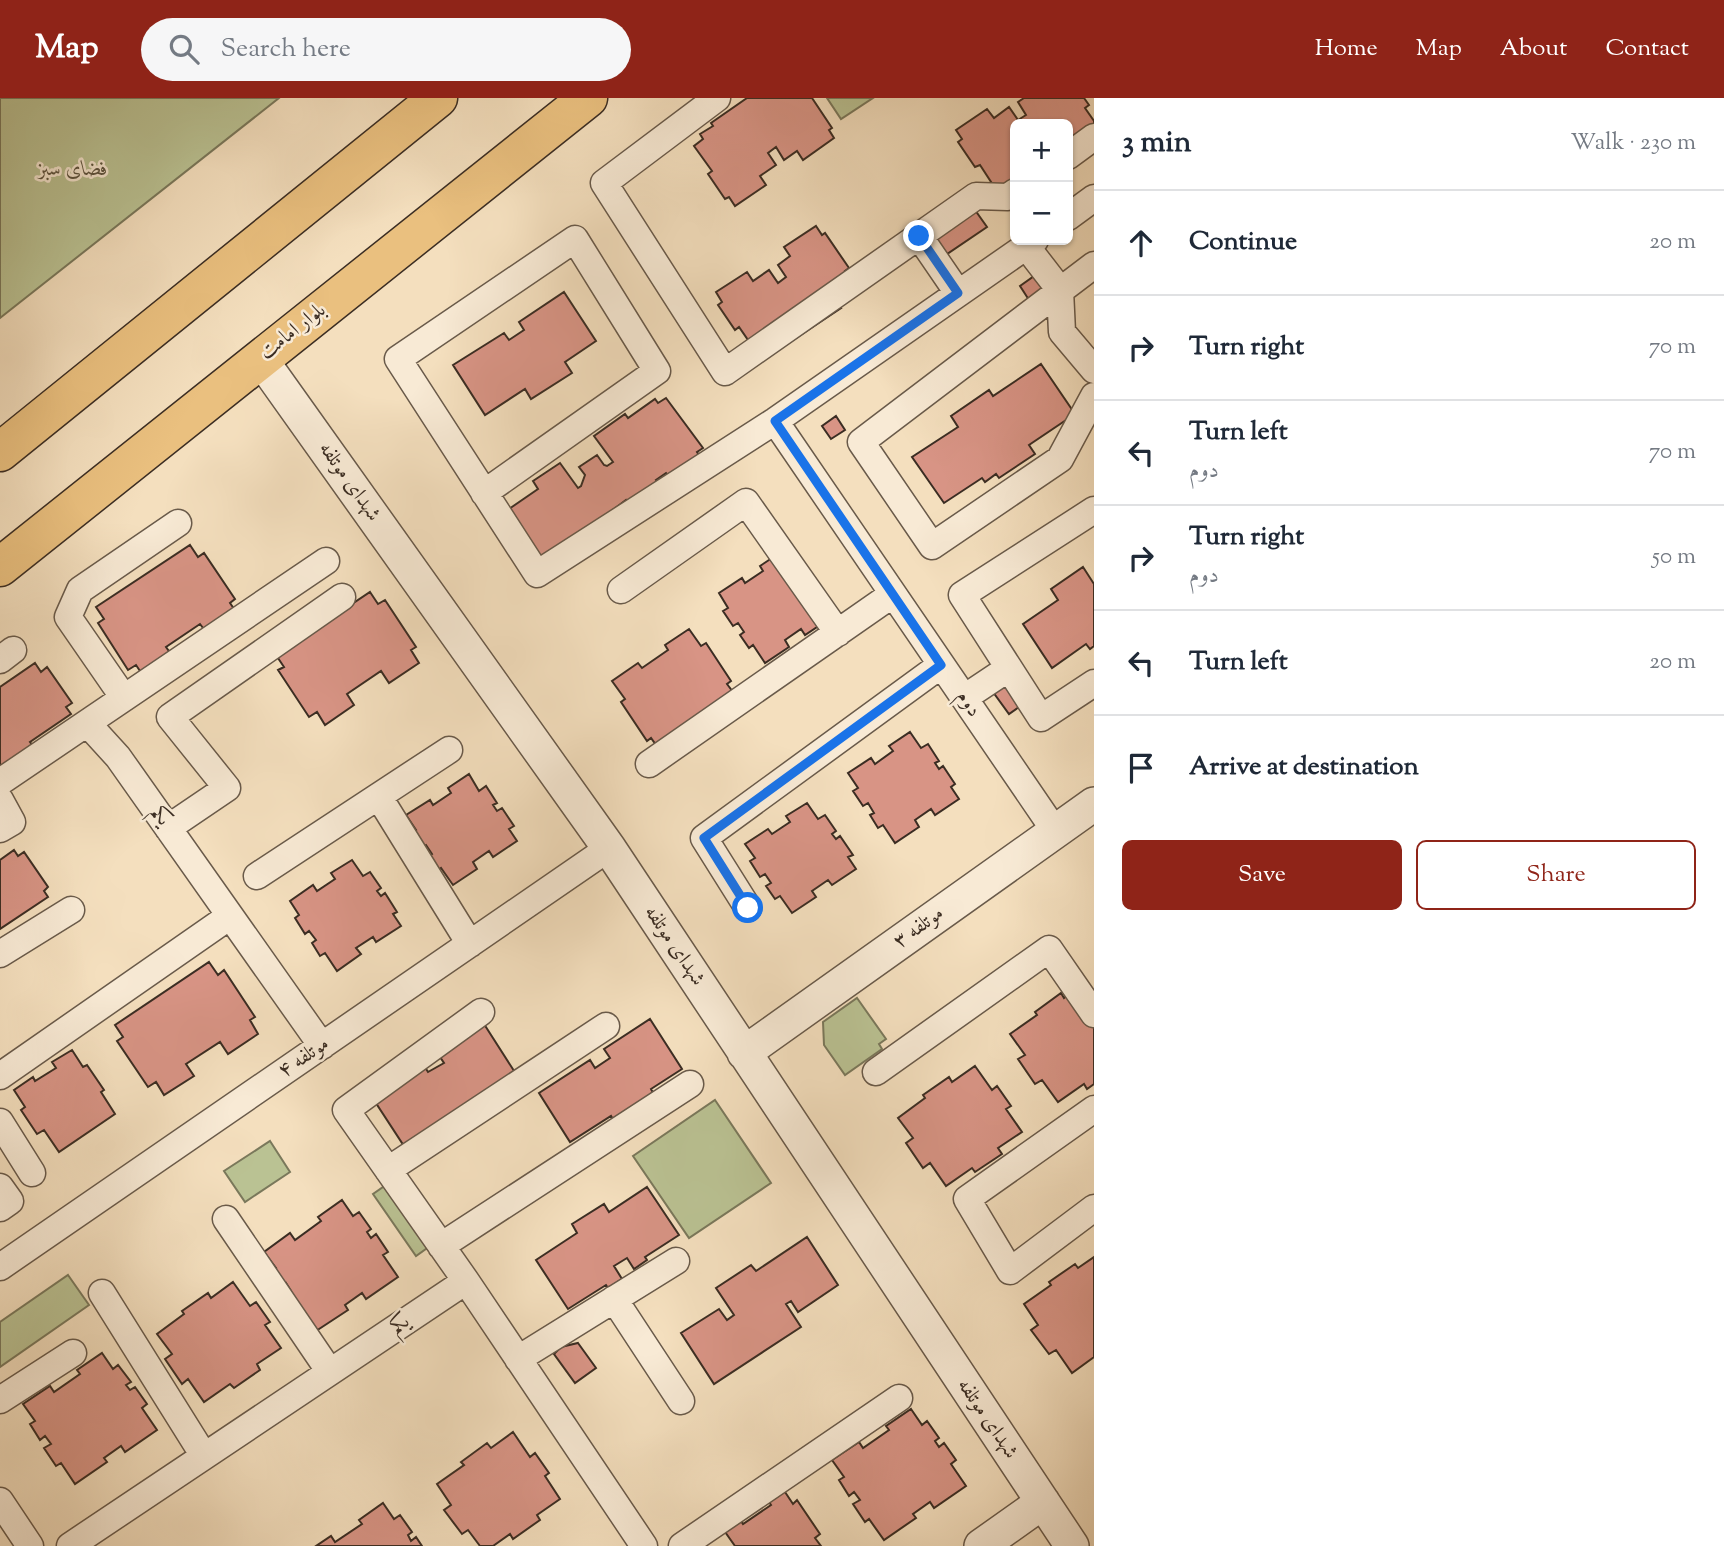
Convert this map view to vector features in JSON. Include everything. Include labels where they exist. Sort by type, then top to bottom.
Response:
[{"type":"main road","points":[[0,452],[438,98]]},
{"type":"main road","name":"بلوار امامت","points":[[0,567],[588,98]]},
{"type":"street","points":[[717,98],[604,183],[725,372],[976,196],[1010,196]]},
{"type":"street","points":[[1073,152],[1094,137]]},
{"type":"street","points":[[1073,213],[1094,198]]},
{"type":"street","points":[[919,236],[958,293]]},
{"type":"street","points":[[484,493],[657,371],[575,239],[398,359],[484,493],[537,575],[775,421],[1027,245]]},
{"type":"street","points":[[1031,245],[1060,290],[1062,332],[1093,367]]},
{"type":"street","points":[[1094,265],[861,442],[932,546],[1060,459],[1094,397]]},
{"type":"street","name":"شهدای موتلفه","points":[[260,358],[609,848],[1072,1546]]},
{"type":"street","name":"دوم","points":[[775,421],[1055,831]]},
{"type":"street","points":[[621,590],[746,502],[838,633]]},
{"type":"street","points":[[1094,510],[962,595],[1041,718],[1094,683]]},
{"type":"street","points":[[124,698],[68,617],[80,590],[178,523]]},
{"type":"street","points":[[0,782],[326,561]]},
{"type":"street","points":[[649,764],[893,594]]},
{"type":"street","points":[[168,828],[227,788],[170,717],[342,597]]},
{"type":"street","points":[[748,908],[704,838],[941,665]]},
{"type":"street","points":[[964,698],[1009,668]]},
{"type":"street","name":"یکم","points":[[87,723],[118,757],[322,1046]]},
{"type":"street","points":[[257,876],[449,750]]},
{"type":"street","points":[[379,797],[470,944]]},
{"type":"street","points":[[0,800],[12,822],[0,829]]},
{"type":"street","name":"موتلفه ۳","points":[[744,1053],[1094,804]]},
{"type":"street","name":"موتلفه ۴","points":[[0,1267],[609,848]]},
{"type":"street","points":[[0,954],[71,910]]},
{"type":"street","points":[[0,1076],[230,916]]},
{"type":"street","points":[[876,1072],[1049,949],[1094,1014]]},
{"type":"street","points":[[481,1012],[346,1110],[466,1281],[644,1546]]},
{"type":"street","points":[[388,1170],[607,1026]]},
{"type":"street","points":[[441,1246],[690,1084]]},
{"type":"street","points":[[1094,1109],[967,1199],[1010,1271],[1094,1208]]},
{"type":"street","points":[[0,1122],[32,1173]]},
{"type":"street","points":[[0,1187],[10,1201],[0,1208]]},
{"type":"street","points":[[226,1219],[330,1372]]},
{"type":"street","points":[[518,1359],[676,1261]]},
{"type":"street","name":"یکم","points":[[70,1546],[466,1281]]},
{"type":"street","points":[[102,1293],[204,1457]]},
{"type":"street","points":[[614,1299],[681,1401]]},
{"type":"street","points":[[0,1400],[73,1353]]},
{"type":"street","points":[[682,1546],[899,1398]]},
{"type":"street","points":[[0,1501],[16,1540]]},
{"type":"street","points":[[981,1546],[1043,1502]]},
{"type":"green space","name":"فضای سبز","points":[[0,98],[279,98],[0,318]]},
{"type":"green space","points":[[827,98],[873,98],[841,119]]},
{"type":"green space","points":[[857,998],[886,1039],[879,1044],[882,1049],[845,1075],[824,1045],[823,1022]]},
{"type":"green space","points":[[715,1100],[771,1183],[689,1238],[633,1156]]},
{"type":"green space","points":[[270,1141],[290,1172],[245,1202],[224,1171]]},
{"type":"green space","points":[[386,1185],[430,1246],[416,1256],[373,1194]]},
{"type":"green space","points":[[68,1275],[89,1305],[0,1367],[0,1322]]},
{"type":"building","points":[[747,98],[812,98],[832,128],[829,130],[834,138],[803,160],[797,151],[784,160],[776,147],[768,153],[776,165],[760,176],[766,185],[735,206],[729,197],[725,199],[708,174],[712,171],[694,146],[703,139],[700,134],[713,126],[711,123]]},
{"type":"building","points":[[1024,98],[1084,98],[1089,105],[1085,108],[1094,121],[1094,129],[1073,150],[1073,119],[1020,119],[1026,115],[1018,102]]},
{"type":"building","points":[[1009,107],[1017,119],[1010,119],[1010,187],[997,191],[980,165],[975,167],[958,142],[962,139],[956,130],[987,109],[994,118]]},
{"type":"building","points":[[975,210],[987,227],[947,254],[935,237]]},
{"type":"building","points":[[816,226],[822,235],[825,233],[849,268],[845,271],[857,289],[839,306],[841,308],[784,346],[757,353],[739,327],[735,330],[718,305],[722,302],[716,292],[747,272],[753,281],[769,270],[778,283],[786,277],[778,265],[790,256],[784,247]]},
{"type":"building","points":[[1037,274],[1047,289],[1029,300],[1020,286]]},
{"type":"building","points":[[564,292],[596,341],[565,362],[572,373],[531,399],[525,389],[485,415],[453,365],[504,333],[509,340],[524,330],[519,322]]},
{"type":"building","points":[[1041,364],[1075,414],[1029,445],[1035,454],[999,478],[996,474],[985,482],[982,478],[944,503],[912,457],[958,427],[951,416],[989,390],[993,396]]},
{"type":"building","points":[[666,398],[703,448],[697,452],[699,455],[669,477],[666,473],[656,480],[659,484],[630,506],[626,500],[540,565],[509,509],[538,489],[533,481],[560,463],[578,488],[581,486],[585,475],[579,467],[597,455],[604,465],[613,462],[594,436],[625,414],[628,418],[655,399],[658,403]]},
{"type":"building","points":[[836,416],[845,430],[831,439],[822,426]]},
{"type":"building","points":[[190,545],[198,557],[204,553],[235,599],[230,603],[239,616],[209,636],[200,624],[166,647],[174,658],[144,677],[136,665],[128,670],[98,623],[104,619],[96,607]]},
{"type":"building","points":[[781,552],[829,619],[805,635],[801,629],[785,640],[789,647],[765,663],[753,645],[749,648],[740,635],[744,632],[738,623],[733,626],[723,611],[728,608],[719,593],[742,578],[745,583],[763,571],[760,566]]},
{"type":"building","points":[[1083,567],[1094,584],[1094,646],[1090,649],[1086,644],[1052,668],[1023,624],[1058,600],[1051,589]]},
{"type":"building","points":[[370,592],[378,604],[385,600],[416,647],[411,650],[419,663],[389,683],[381,671],[347,694],[354,705],[325,725],[317,712],[309,717],[278,670],[284,667],[276,655]]},
{"type":"building","points":[[689,629],[701,646],[706,643],[731,681],[727,684],[736,696],[659,749],[651,738],[647,741],[621,702],[625,699],[612,681],[638,663],[642,668],[668,650],[665,645]]},
{"type":"building","points":[[35,663],[41,672],[47,667],[72,703],[66,707],[71,714],[30,742],[33,746],[0,768],[0,687]]},
{"type":"building","points":[[1005,683],[1022,705],[1009,714],[993,692]]},
{"type":"building","points":[[910,732],[921,748],[928,744],[939,761],[935,763],[939,769],[943,766],[955,784],[951,787],[959,799],[935,815],[931,809],[915,820],[919,827],[895,843],[883,825],[878,828],[870,815],[874,813],[868,803],[863,806],[853,791],[858,788],[848,773],[871,758],[875,764],[893,751],[889,746]]},
{"type":"building","points":[[469,774],[479,791],[486,786],[497,803],[493,805],[497,811],[502,808],[514,826],[509,829],[517,841],[493,857],[489,851],[473,862],[477,869],[453,885],[441,868],[437,871],[428,857],[432,854],[426,845],[421,848],[411,833],[416,830],[406,815],[430,800],[433,805],[451,793],[448,788]]},
{"type":"building","points":[[807,803],[818,819],[825,815],[836,831],[832,834],[836,839],[840,836],[853,855],[848,857],[856,869],[832,885],[828,880],[812,891],[816,897],[792,913],[780,896],[775,899],[766,886],[771,883],[765,874],[760,877],[750,861],[755,858],[745,844],[768,829],[772,834],[790,822],[786,816]]},
{"type":"building","points":[[14,850],[18,856],[24,852],[48,887],[44,891],[48,897],[0,929],[0,860]]},
{"type":"building","points":[[352,860],[363,876],[370,872],[381,888],[377,891],[381,896],[385,893],[397,912],[393,914],[401,926],[376,942],[373,937],[356,948],[361,954],[337,971],[325,953],[320,956],[312,943],[316,940],[309,931],[305,934],[295,918],[299,915],[290,901],[313,885],[317,891],[335,879],[331,873]]},
{"type":"building","points":[[209,962],[218,975],[224,970],[255,1017],[250,1020],[258,1034],[228,1054],[220,1042],[186,1064],[194,1076],[164,1095],[156,1082],[148,1087],[117,1041],[123,1037],[115,1025]]},
{"type":"building","points":[[1086,982],[1094,993],[1094,1084],[1087,1089],[1084,1084],[1058,1102],[1042,1080],[1035,1084],[1018,1059],[1025,1055],[1010,1034],[1037,1015],[1035,1012],[1061,993],[1064,998]]},
{"type":"building","points":[[650,1019],[682,1069],[651,1089],[657,1100],[617,1126],[611,1116],[570,1142],[539,1093],[590,1060],[595,1068],[610,1058],[604,1049]]},
{"type":"building","points":[[484,1024],[516,1074],[404,1146],[372,1097],[423,1064],[428,1072],[444,1063],[438,1054]]},
{"type":"building","points":[[72,1050],[83,1067],[87,1065],[104,1090],[101,1092],[115,1114],[59,1152],[44,1130],[37,1134],[21,1110],[25,1107],[14,1090],[33,1077],[35,1081],[56,1068],[52,1062]]},
{"type":"building","points":[[975,1066],[992,1090],[997,1086],[1011,1106],[1006,1109],[1022,1132],[998,1148],[1002,1154],[975,1172],[972,1168],[946,1186],[930,1163],[923,1168],[906,1143],[913,1138],[898,1118],[925,1098],[923,1095],[949,1077],[952,1082]]},
{"type":"building","points":[[647,1187],[679,1235],[645,1257],[647,1260],[634,1269],[627,1258],[614,1266],[622,1279],[608,1288],[606,1285],[568,1309],[536,1260],[577,1233],[572,1224],[604,1204],[609,1212]]},
{"type":"building","points":[[342,1200],[353,1216],[359,1212],[371,1229],[367,1232],[371,1238],[376,1234],[388,1252],[383,1255],[398,1277],[366,1299],[362,1293],[345,1305],[348,1310],[316,1331],[285,1296],[291,1291],[286,1283],[281,1287],[270,1272],[276,1268],[264,1252],[290,1233],[295,1240],[321,1221],[318,1217]]},
{"type":"building","points":[[807,1237],[838,1285],[798,1312],[791,1301],[786,1304],[801,1327],[714,1384],[681,1333],[719,1309],[727,1320],[734,1315],[716,1288],[751,1265],[756,1271]]},
{"type":"building","points":[[1094,1257],[1094,1357],[1072,1373],[1056,1350],[1049,1354],[1031,1330],[1038,1325],[1024,1304],[1075,1264],[1078,1268]]},
{"type":"building","points":[[233,1282],[250,1306],[256,1302],[270,1322],[265,1325],[281,1348],[257,1364],[260,1370],[234,1388],[230,1384],[204,1402],[188,1379],[182,1384],[165,1359],[172,1354],[157,1334],[184,1314],[182,1311],[208,1293],[211,1298]]},
{"type":"building","points":[[578,1343],[596,1368],[575,1383],[554,1354],[561,1347]]},
{"type":"building","points":[[102,1353],[113,1369],[118,1365],[131,1382],[126,1385],[130,1390],[135,1387],[147,1404],[142,1408],[157,1430],[125,1452],[121,1446],[104,1458],[107,1462],[75,1484],[61,1463],[56,1466],[44,1448],[51,1444],[45,1436],[40,1440],[30,1424],[35,1421],[23,1404],[50,1386],[54,1392],[80,1374],[77,1370]]},
{"type":"building","points":[[911,1409],[922,1425],[927,1421],[939,1438],[935,1441],[939,1447],[944,1443],[956,1460],[951,1464],[966,1486],[934,1508],[930,1502],[913,1514],[916,1518],[884,1540],[869,1519],[865,1522],[853,1504],[860,1500],[854,1492],[849,1496],[839,1480],[844,1477],[832,1460],[859,1442],[863,1448],[889,1430],[886,1426]]},
{"type":"building","points":[[513,1432],[530,1457],[535,1453],[549,1473],[545,1476],[560,1499],[537,1515],[540,1520],[513,1539],[510,1534],[493,1546],[480,1546],[468,1530],[462,1534],[444,1510],[451,1505],[437,1484],[464,1465],[461,1462],[487,1443],[491,1448]]},
{"type":"building","points":[[783,1489],[793,1504],[797,1500],[820,1534],[815,1538],[821,1546],[735,1546],[723,1529],[739,1518],[743,1524],[771,1505],[767,1499]]},
{"type":"building","points":[[383,1503],[394,1519],[400,1515],[412,1532],[408,1535],[411,1541],[416,1537],[422,1546],[316,1546],[331,1536],[335,1542],[362,1524],[359,1520]]},
{"type":"route","points":[[748,908],[704,838],[941,665],[775,421],[958,293],[919,236]]}]
